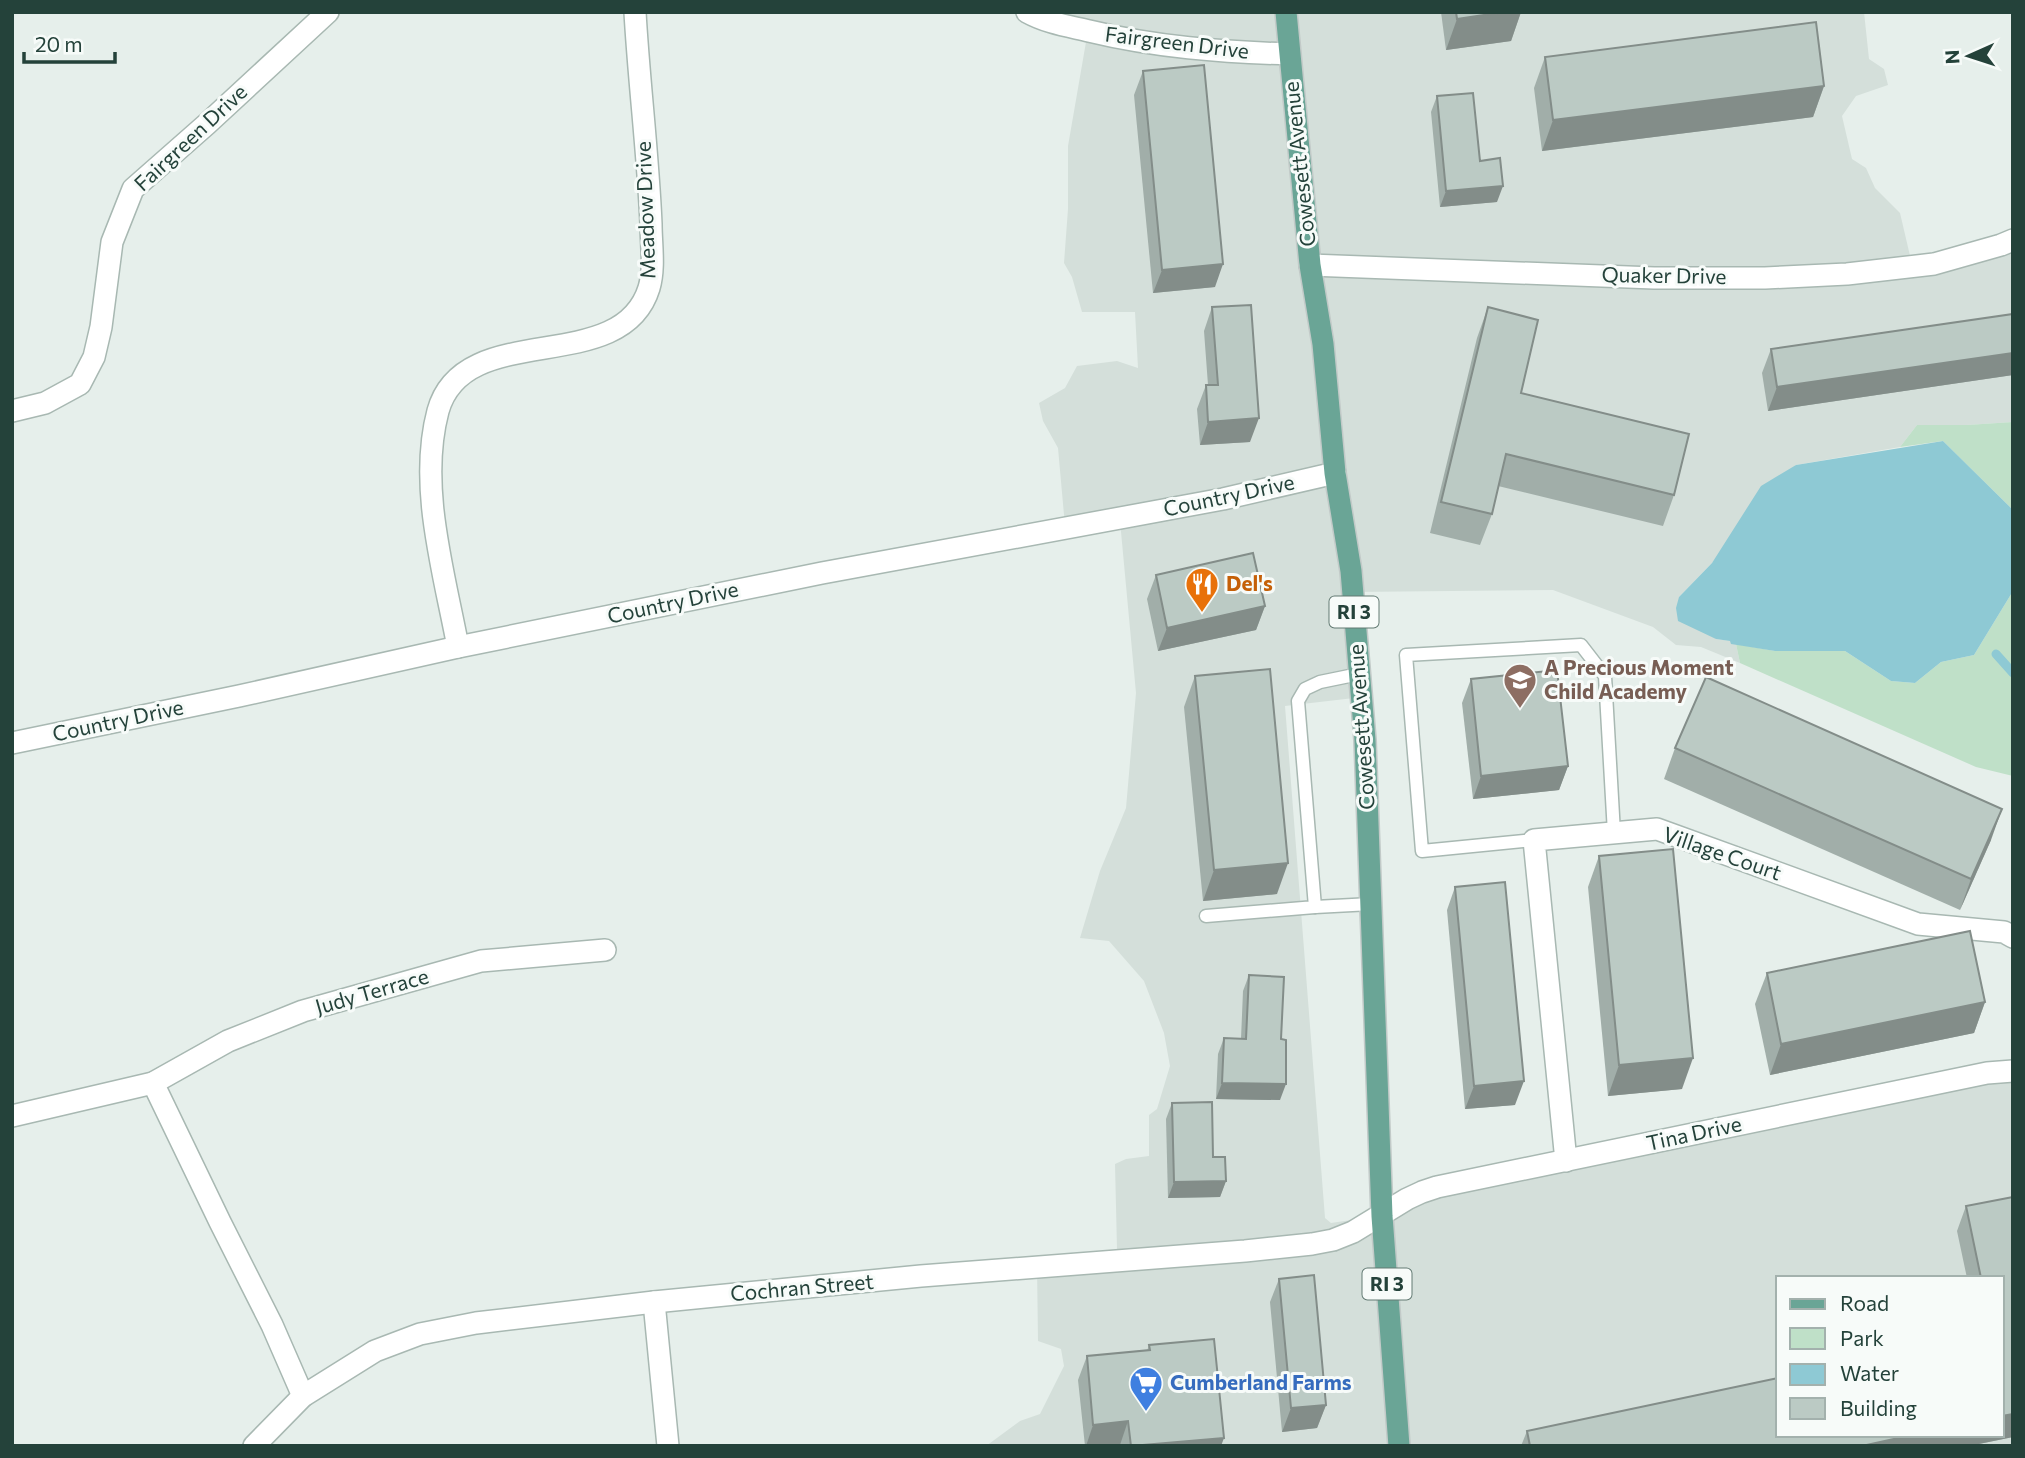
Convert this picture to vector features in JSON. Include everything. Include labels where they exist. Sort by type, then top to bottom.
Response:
[{"type":"main road","name":"Cowesett Avenue","points":[[1286,12],[1311,265],[1323,344],[1335,473],[1351,571],[1360,674],[1365,740],[1382,1216],[1399,1446]]},
{"type":"street","name":"Meadow Drive","points":[[458,647],[433,517],[431,456],[439,409],[453,382],[478,363],[601,336],[639,308],[649,287],[652,263],[650,208],[635,12]]},
{"type":"street","name":"Fairgreen Drive","points":[[1027,12],[1044,21],[1126,40],[1230,52],[1289,54]]},
{"type":"street","name":"Fairgreen Drive","points":[[12,411],[44,403],[80,384],[94,357],[101,327],[112,242],[133,188],[208,123],[322,14]]},
{"type":"street","name":"Quaker Drive","points":[[1311,265],[1654,278],[1765,278],[1847,274],[1934,264],[2013,240]]},
{"type":"street","name":"Country Drive","points":[[12,743],[458,647],[822,573],[1223,499],[1335,473]]},
{"type":"street","name":"Village Court","points":[[1534,840],[1657,830],[1915,923],[2004,932],[2013,937]]},
{"type":"street","points":[[1534,840],[1566,1161]]},
{"type":"street","name":"Judy Terrace","points":[[12,1116],[153,1083],[228,1041],[303,1011],[481,961],[605,950]]},
{"type":"street","name":"Tina Drive","points":[[1382,1216],[1422,1192],[1962,1078],[2013,1071]]},
{"type":"street","points":[[153,1083],[272,1325],[303,1396]]},
{"type":"street","name":"Cochran Street","points":[[254,1446],[303,1396],[375,1351],[420,1334],[476,1323],[654,1302],[921,1276],[1312,1244],[1353,1232],[1382,1216]]},
{"type":"street","points":[[654,1302],[668,1446]]},
{"type":"lane","points":[[1534,840],[1422,850],[1406,655],[1581,645],[1605,676],[1614,833]]},
{"type":"lane","points":[[1315,907],[1298,701],[1305,689],[1320,682],[1360,674]]},
{"type":"lane","points":[[1206,916],[1371,904]]},
{"type":"shaded area","points":[[1024,12],[1864,12],[1869,59],[1884,69],[1888,85],[1856,96],[1842,116],[1852,159],[1866,168],[1875,188],[1900,213],[1911,260],[2013,240],[2013,422],[1917,425],[1900,447],[1796,465],[1712,563],[1679,597],[1716,639],[1736,644],[1740,663],[1701,647],[1676,645],[1653,627],[1553,590],[1352,592],[1354,698],[1285,706],[1325,1218],[1331,1223],[1392,1214],[1397,1193],[2013,1075],[2013,1446],[986,1446],[1020,1421],[1040,1414],[1064,1366],[1061,1349],[1038,1341],[1037,1265],[1113,1253],[1117,1249],[1115,1164],[1126,1159],[1149,1156],[1149,1115],[1157,1109],[1170,1066],[1164,1033],[1144,981],[1109,941],[1080,938],[1100,871],[1126,808],[1136,693],[1120,521],[1065,526],[1058,448],[1043,421],[1039,403],[1065,388],[1077,366],[1117,361],[1138,368],[1135,312],[1082,312],[1072,277],[1064,263],[1068,209],[1068,146],[1086,42],[1090,37]]},
{"type":"green space","points":[[2013,422],[2013,523],[2011,508],[1943,441],[1900,447],[1917,425]]},
{"type":"green space","points":[[2013,591],[2013,776],[1976,767],[1740,663],[1736,644],[1775,651],[1845,651],[1891,681],[1915,683],[1941,662],[1974,655]]},
{"type":"water","points":[[1943,441],[2011,508],[2013,591],[1974,655],[1941,662],[1915,683],[1891,681],[1845,651],[1775,651],[1731,644],[1730,641],[1716,639],[1678,621],[1676,608],[1679,597],[1712,563],[1761,486],[1796,465]]},
{"type":"building","points":[[1456,12],[1504,12],[1457,19]]},
{"type":"building","points":[[1816,22],[1824,86],[1553,120],[1545,57]]},
{"type":"building","points":[[1204,65],[1223,264],[1162,270],[1143,71]]},
{"type":"building","points":[[1473,93],[1480,161],[1500,158],[1503,186],[1446,191],[1437,96]]},
{"type":"building","points":[[1251,305],[1259,418],[1208,422],[1206,385],[1218,385],[1212,307]]},
{"type":"building","points":[[1488,307],[1538,320],[1521,393],[1689,434],[1674,495],[1506,454],[1492,514],[1441,502]]},
{"type":"building","points":[[2013,314],[2013,353],[1777,387],[1771,349]]},
{"type":"building","points":[[1253,553],[1265,606],[1167,628],[1156,575]]},
{"type":"building","points":[[1270,669],[1288,863],[1214,870],[1195,676]]},
{"type":"building","points":[[1557,670],[1568,766],[1481,776],[1471,679]]},
{"type":"building","points":[[1706,677],[2002,809],[1971,879],[1675,748]]},
{"type":"building","points":[[1673,849],[1693,1058],[1619,1065],[1599,856]]},
{"type":"building","points":[[1505,882],[1524,1081],[1474,1086],[1455,887]]},
{"type":"building","points":[[1970,931],[1985,1002],[1781,1044],[1767,973]]},
{"type":"building","points":[[1249,975],[1284,977],[1281,1039],[1286,1040],[1286,1084],[1222,1083],[1224,1038],[1246,1039]]},
{"type":"building","points":[[1212,1102],[1213,1157],[1225,1157],[1226,1181],[1174,1182],[1172,1103]]},
{"type":"building","points":[[2013,1197],[2013,1414],[2004,1416],[2004,1276],[1981,1276],[1966,1206]]},
{"type":"building","points":[[1314,1275],[1326,1405],[1291,1408],[1279,1279]]},
{"type":"building","name":"Cumberland Farms","points":[[1214,1339],[1224,1438],[1131,1446],[1128,1421],[1093,1425],[1087,1356],[1150,1350],[1149,1345]]},
{"type":"building","points":[[1776,1378],[1776,1437],[1903,1437],[1862,1446],[1530,1446],[1527,1431]]},
{"type":"waterway","points":[[1996,654],[2013,673]]},
{"type":"place","name":"Del's","points":[[1202,614]]},
{"type":"place","name":"A Precious Moment Child Academy","points":[[1520,710]]},
{"type":"place","name":"Cumberland Farms","points":[[1146,1413]]}]
